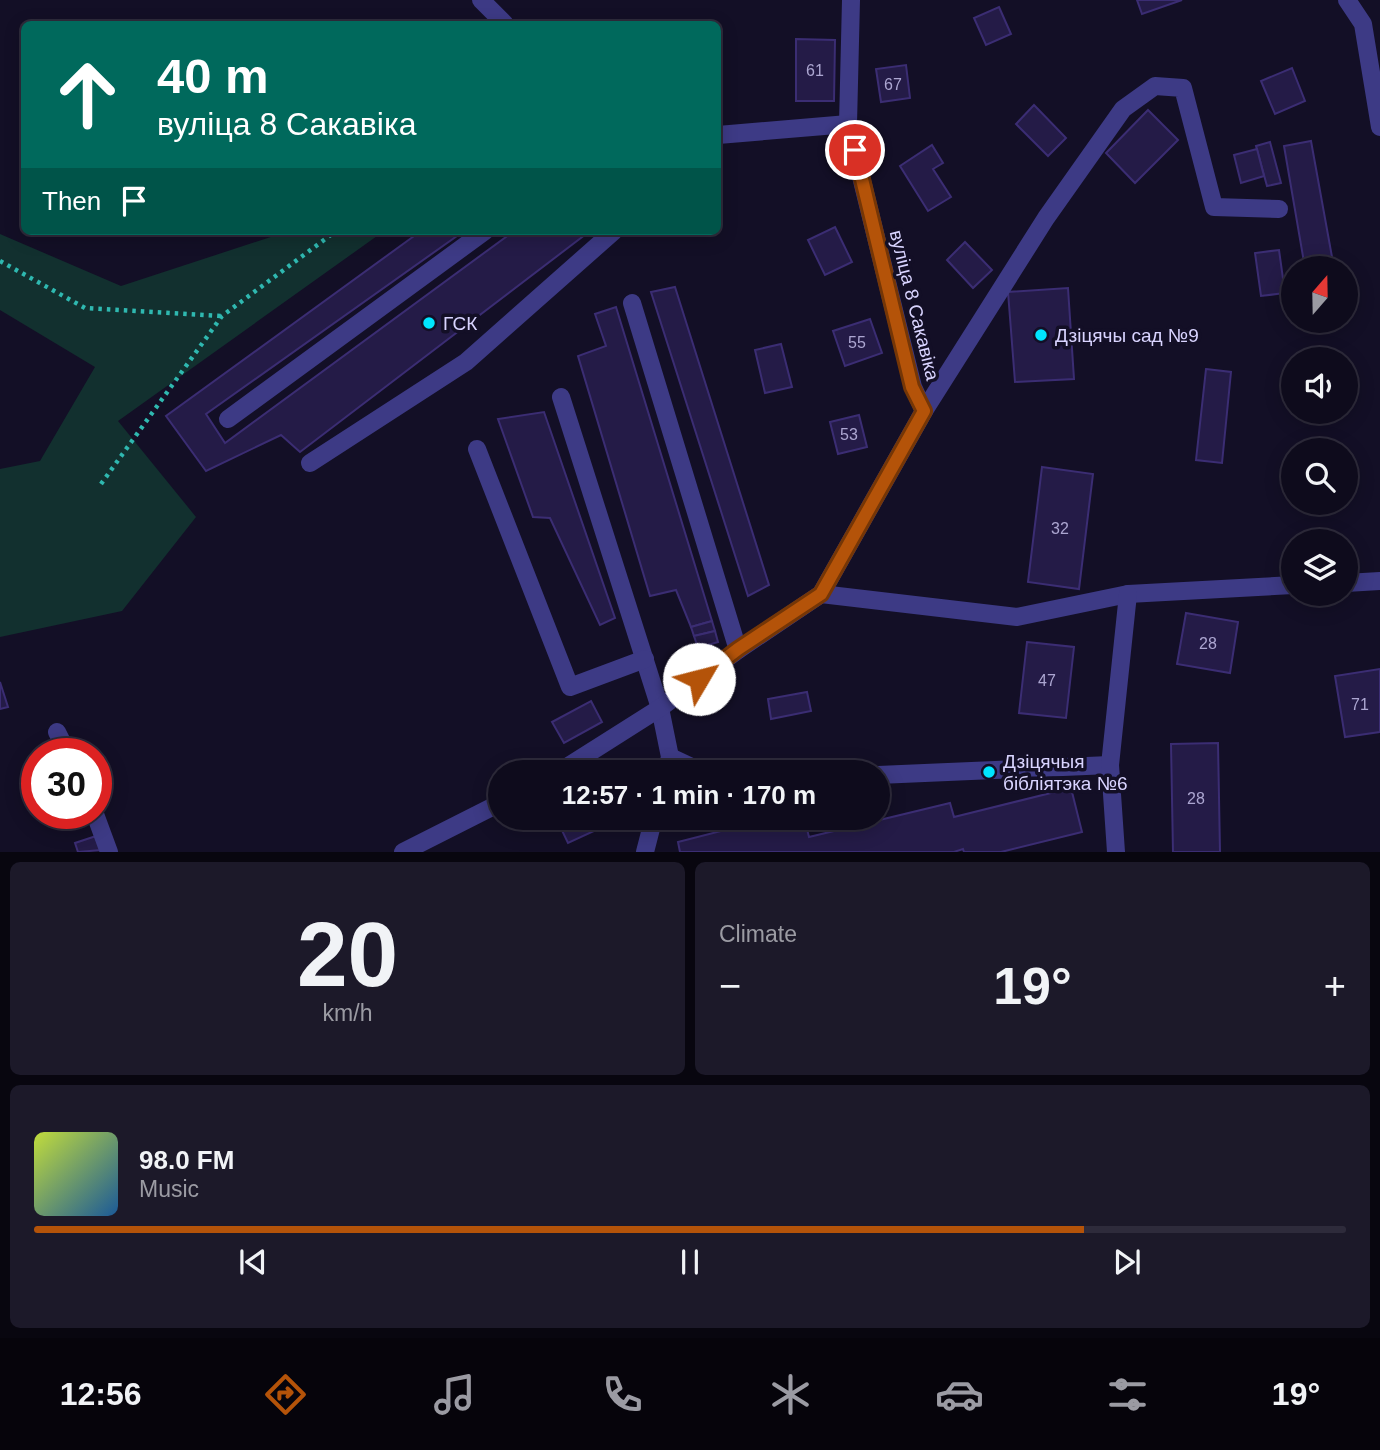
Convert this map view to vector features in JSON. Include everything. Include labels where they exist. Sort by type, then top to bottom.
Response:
[{"type":"street","points":[[481,0],[502,21]]},
{"type":"street","name":"вуліца 8 Сакавіка","points":[[821,594],[924,411],[912,387],[848,124],[851,0]]},
{"type":"street","points":[[1347,0],[1363,24]]},
{"type":"street","points":[[1361,0],[1363,24],[1376,78],[1380,127]]},
{"type":"street","points":[[924,411],[1046,218],[1123,109],[1155,86],[1183,88],[1214,207],[1279,209]]},
{"type":"street","points":[[721,135],[848,124]]},
{"type":"street","points":[[228,419],[480,235]]},
{"type":"street","points":[[310,463],[466,362],[609,235]]},
{"type":"street","points":[[632,303],[738,649]]},
{"type":"street","points":[[561,397],[660,708],[667,760]]},
{"type":"street","points":[[477,449],[570,687],[645,659]]},
{"type":"street","points":[[1358,582],[1380,581]]},
{"type":"street","points":[[578,760],[660,708],[738,649],[821,594],[1017,617],[1128,594],[1281,586]]},
{"type":"street","points":[[1116,852],[1110,765],[1128,594]]},
{"type":"street","points":[[57,732],[60,738]]},
{"type":"street","points":[[890,774],[1110,765]]},
{"type":"street","points":[[403,852],[488,809]]},
{"type":"street","points":[[101,829],[109,852]]},
{"type":"street","points":[[645,852],[651,830]]},
{"type":"path","points":[[101,484],[222,316],[331,235]]},
{"type":"path","points":[[0,261],[85,308],[222,316]]},
{"type":"green space","points":[[0,234],[121,286],[277,235],[378,235],[118,421],[196,517],[122,611],[0,637],[0,469],[40,461],[95,367],[0,310]]},
{"type":"building","points":[[1137,0],[1182,0],[1142,14]]},
{"type":"building","points":[[999,7],[1011,34],[986,45],[974,18]]},
{"type":"building","points":[[796,39],[835,40],[834,101],[796,101]]},
{"type":"building","points":[[906,65],[910,98],[881,102],[876,69]]},
{"type":"building","points":[[1292,68],[1305,101],[1275,114],[1261,81]]},
{"type":"building","points":[[1034,105],[1066,138],[1048,156],[1016,124]]},
{"type":"building","points":[[1148,110],[1178,140],[1135,183],[1106,153]]},
{"type":"building","points":[[1311,141],[1332,256],[1303,256],[1284,146]]},
{"type":"building","points":[[1270,142],[1281,183],[1267,186],[1256,146]]},
{"type":"building","points":[[932,145],[943,163],[933,169],[951,197],[928,211],[900,166]]},
{"type":"building","points":[[1257,149],[1264,176],[1241,183],[1234,155]]},
{"type":"building","points":[[835,227],[852,262],[825,275],[808,240]]},
{"type":"building","name":"ГСК","points":[[415,235],[458,235],[206,414],[225,443],[509,235],[585,235],[300,452],[281,435],[206,471],[166,416]]},
{"type":"building","points":[[965,242],[992,270],[973,288],[947,260]]},
{"type":"building","points":[[1279,250],[1281,294],[1261,296],[1255,253]]},
{"type":"building","points":[[675,287],[769,585],[748,596],[651,292]]},
{"type":"building","name":"Дзіцячы сад №9","points":[[1068,288],[1074,379],[1015,382],[1008,292]]},
{"type":"building","points":[[616,307],[712,621],[691,627],[676,590],[650,596],[578,356],[606,346],[595,314]]},
{"type":"building","points":[[870,319],[882,353],[845,366],[833,331]]},
{"type":"building","points":[[781,344],[792,387],[765,393],[755,350]]},
{"type":"building","points":[[1206,369],[1231,372],[1222,463],[1196,460]]},
{"type":"building","points":[[544,412],[615,618],[600,625],[550,518],[533,517],[498,419]]},
{"type":"building","points":[[859,415],[867,447],[838,454],[830,422]]},
{"type":"building","points":[[1042,467],[1093,474],[1079,589],[1028,582]]},
{"type":"building","points":[[1186,613],[1238,622],[1230,673],[1177,664]]},
{"type":"building","points":[[712,621],[715,631],[694,636],[691,627]]},
{"type":"building","points":[[715,631],[718,642],[698,648],[694,636]]},
{"type":"building","points":[[1027,642],[1074,647],[1066,718],[1019,713]]},
{"type":"building","points":[[1380,669],[1380,732],[1345,737],[1335,676]]},
{"type":"building","points":[[0,682],[8,707],[0,709]]},
{"type":"building","points":[[807,692],[811,711],[771,719],[768,699]]},
{"type":"building","points":[[591,701],[602,722],[564,743],[552,722]]},
{"type":"building","points":[[1218,743],[1220,852],[1173,852],[1171,744]]},
{"type":"building","points":[[1071,788],[1082,832],[1001,852],[964,852],[963,849],[954,852],[680,852],[678,842],[725,830],[807,830],[809,837],[838,830],[890,830],[890,817],[950,803],[954,817]]},
{"type":"building","points":[[562,830],[596,830],[568,843]]},
{"type":"building","points":[[96,836],[101,850],[78,852],[75,843]]},
{"type":"place","name":"ГСК","points":[[429,323]]},
{"type":"place","name":"Дзіцячы сад №9","points":[[1041,335]]},
{"type":"place","name":"Дзіцячыя бібліятэка №6","points":[[989,772]]},
{"type":"route","points":[[699,679],[738,649],[821,594],[924,411],[912,387],[855,150]]}]
